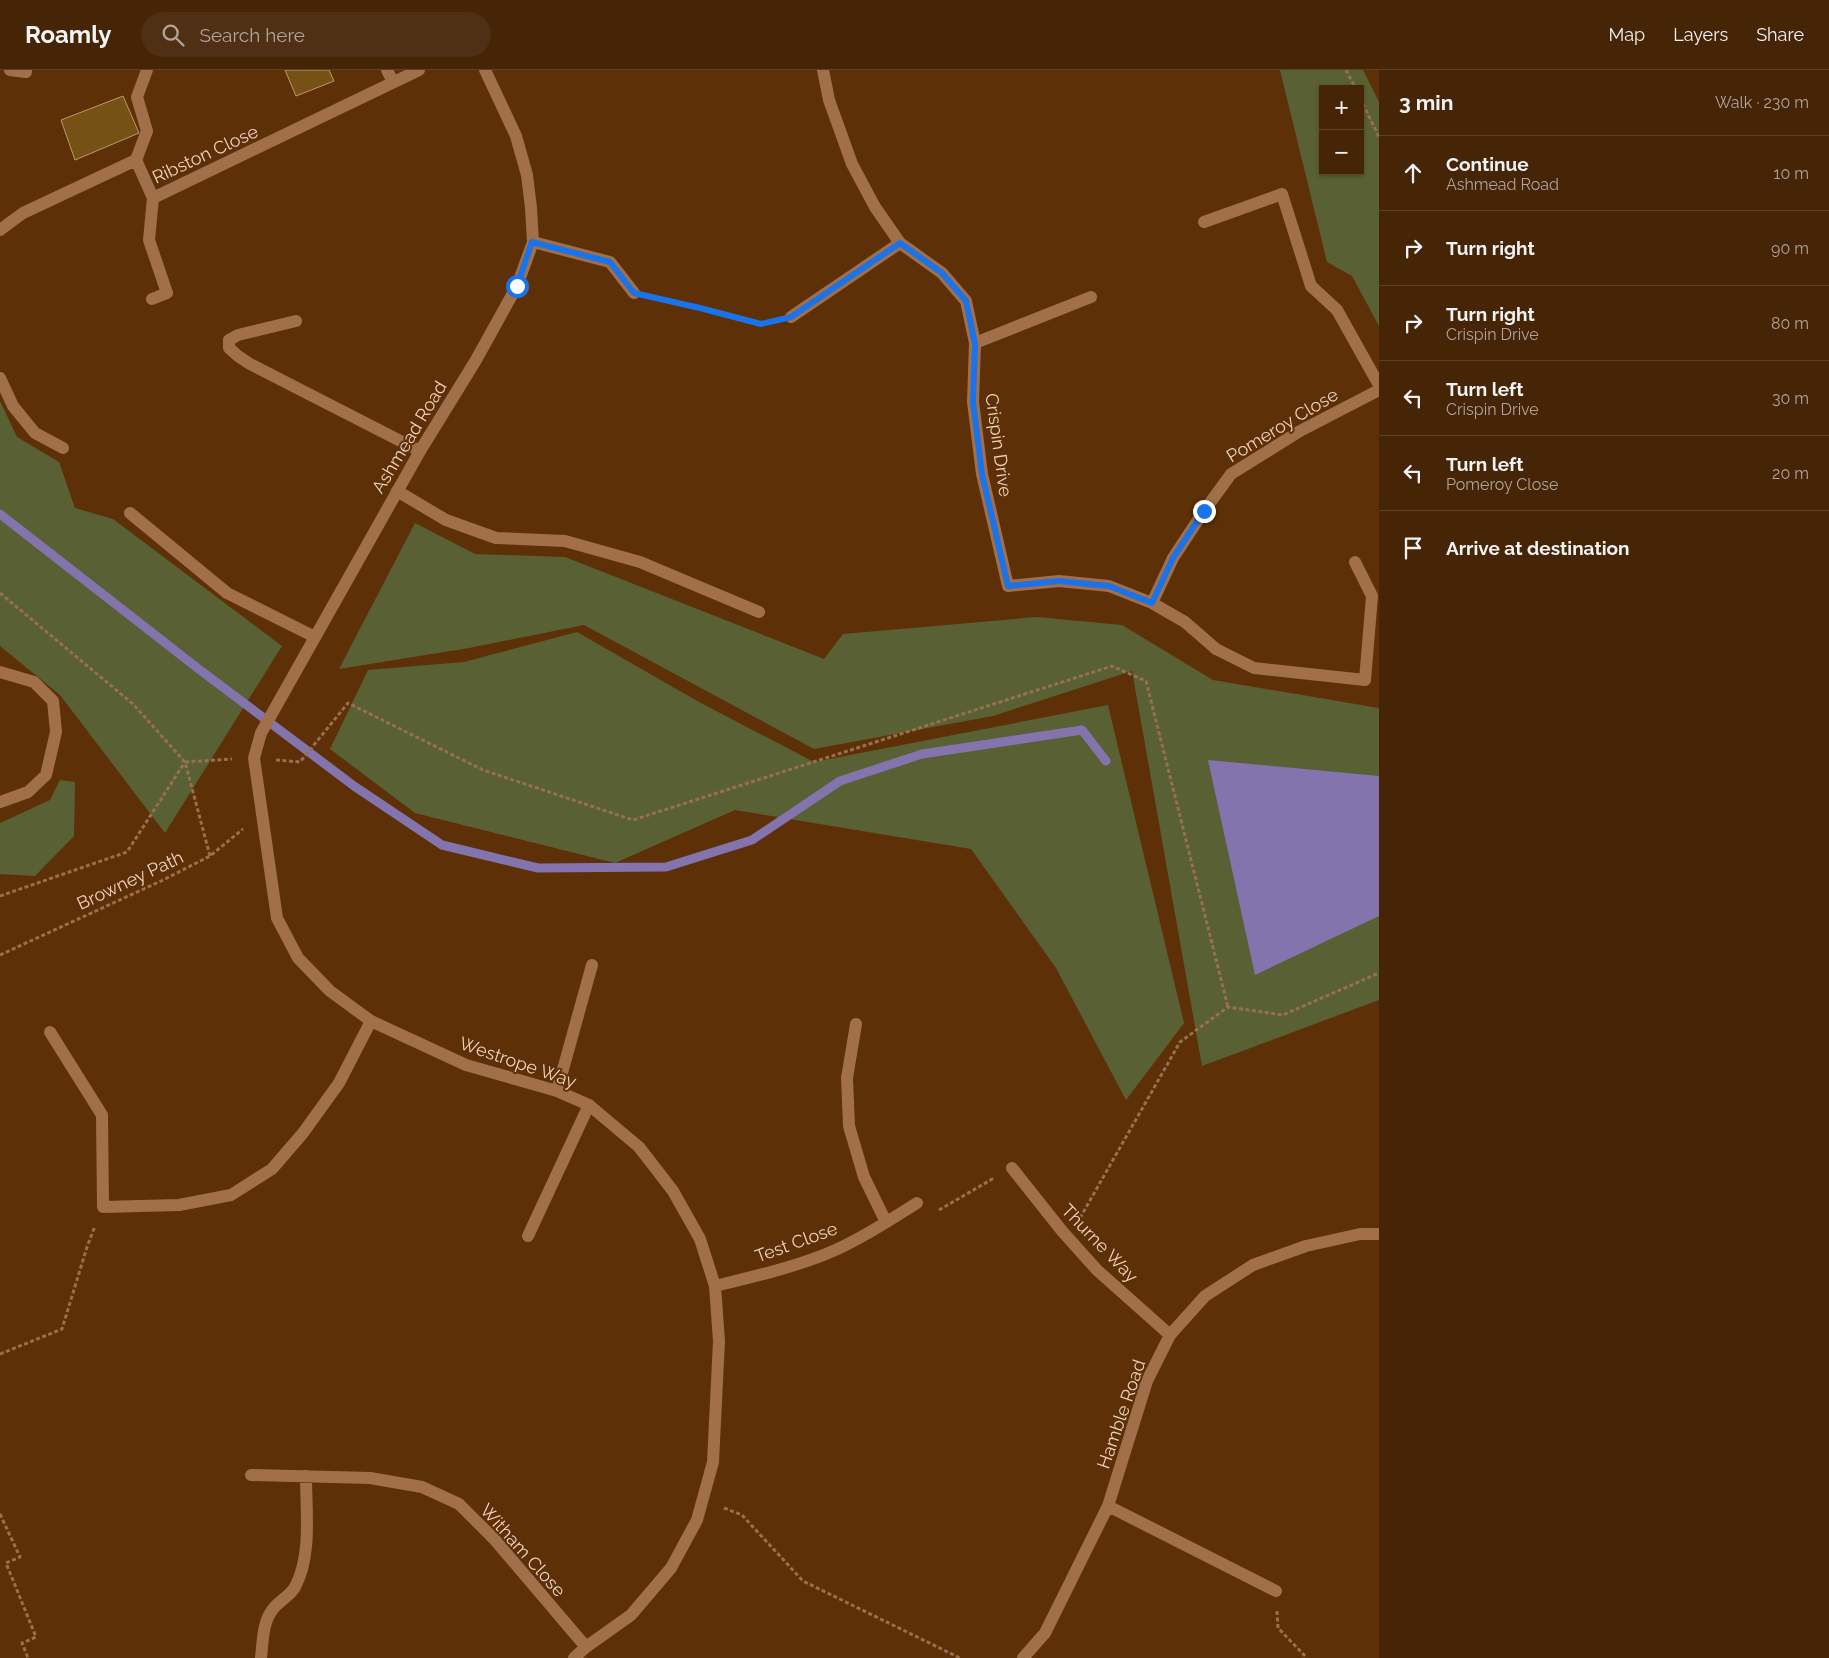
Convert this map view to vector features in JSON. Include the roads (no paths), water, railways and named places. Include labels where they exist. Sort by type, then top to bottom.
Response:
[{"type":"street","points":[[10,70],[26,72]]},
{"type":"street","points":[[136,160],[147,131],[137,97],[147,70]]},
{"type":"street","points":[[390,76],[419,70]]},
{"type":"street","name":"Ashmead Road","points":[[262,814],[254,758],[261,733],[397,491],[476,360],[517,286],[532,242],[531,208],[527,175],[516,136],[485,70]]},
{"type":"street","name":"Crispin Drive","points":[[822,70],[829,100],[852,164],[875,207],[900,243],[942,273],[966,301],[975,344],[973,402],[982,474],[1008,586],[1059,581],[1109,586],[1152,603],[1185,622],[1216,649],[1254,668],[1365,680],[1372,596],[1355,562]]},
{"type":"street","name":"Ribston Close","points":[[0,230],[23,213],[136,160],[153,198],[351,104],[390,76]]},
{"type":"street","points":[[1204,222],[1282,194],[1311,286],[1337,310],[1379,385]]},
{"type":"street","points":[[152,300],[167,293],[149,240],[153,198]]},
{"type":"street","points":[[532,242],[610,262],[634,293]]},
{"type":"street","points":[[791,317],[900,243]]},
{"type":"street","points":[[975,344],[1091,297]]},
{"type":"street","points":[[296,321],[238,335],[229,340],[229,348],[250,364],[420,452]]},
{"type":"street","points":[[0,378],[13,406],[35,433],[64,448]]},
{"type":"street","name":"Pomeroy Close","points":[[1152,603],[1173,558],[1231,474],[1300,431],[1379,390]]},
{"type":"street","points":[[397,491],[446,520],[496,538],[565,541],[640,562],[759,612]]},
{"type":"street","points":[[130,513],[227,593],[316,637]]},
{"type":"street","points":[[0,672],[34,682],[53,701],[56,732],[46,775],[28,792],[0,802]]},
{"type":"street","name":"Westrope Way","points":[[262,814],[277,918],[298,958],[330,991],[372,1021],[466,1065],[557,1091],[589,1105],[639,1147],[673,1191],[700,1239],[715,1286],[719,1341],[713,1462],[697,1520],[671,1568],[631,1616],[586,1647],[574,1658]]},
{"type":"street","points":[[557,1091],[592,965]]},
{"type":"street","points":[[50,1032],[102,1114],[103,1207],[179,1205],[232,1195],[272,1169],[303,1133],[339,1083],[372,1021]]},
{"type":"street","points":[[856,1024],[848,1078],[849,1126],[864,1177],[886,1222]]},
{"type":"street","points":[[528,1236],[589,1105]]},
{"type":"street","name":"Thurne Way","points":[[1012,1168],[1062,1231],[1097,1270],[1170,1335]]},
{"type":"street","name":"Test Close","points":[[715,1286],[827,1254],[886,1222],[917,1202]]},
{"type":"street","name":"Hamble Road","points":[[1023,1658],[1045,1633],[1108,1506],[1147,1381],[1170,1335],[1205,1296],[1253,1266],[1306,1246],[1360,1234],[1379,1234]]},
{"type":"street","name":"Witham Close","points":[[251,1475],[370,1478],[422,1487],[459,1504],[495,1540],[586,1647]]},
{"type":"street","points":[[261,1658],[264,1630],[272,1610],[294,1589],[303,1566],[306,1529],[306,1476]]},
{"type":"street","points":[[1108,1506],[1276,1591]]},
{"type":"waterway","points":[[0,514],[200,670],[354,786],[442,845],[538,868],[666,867],[752,840],[840,781],[922,754],[1082,730],[1106,761]]}]
